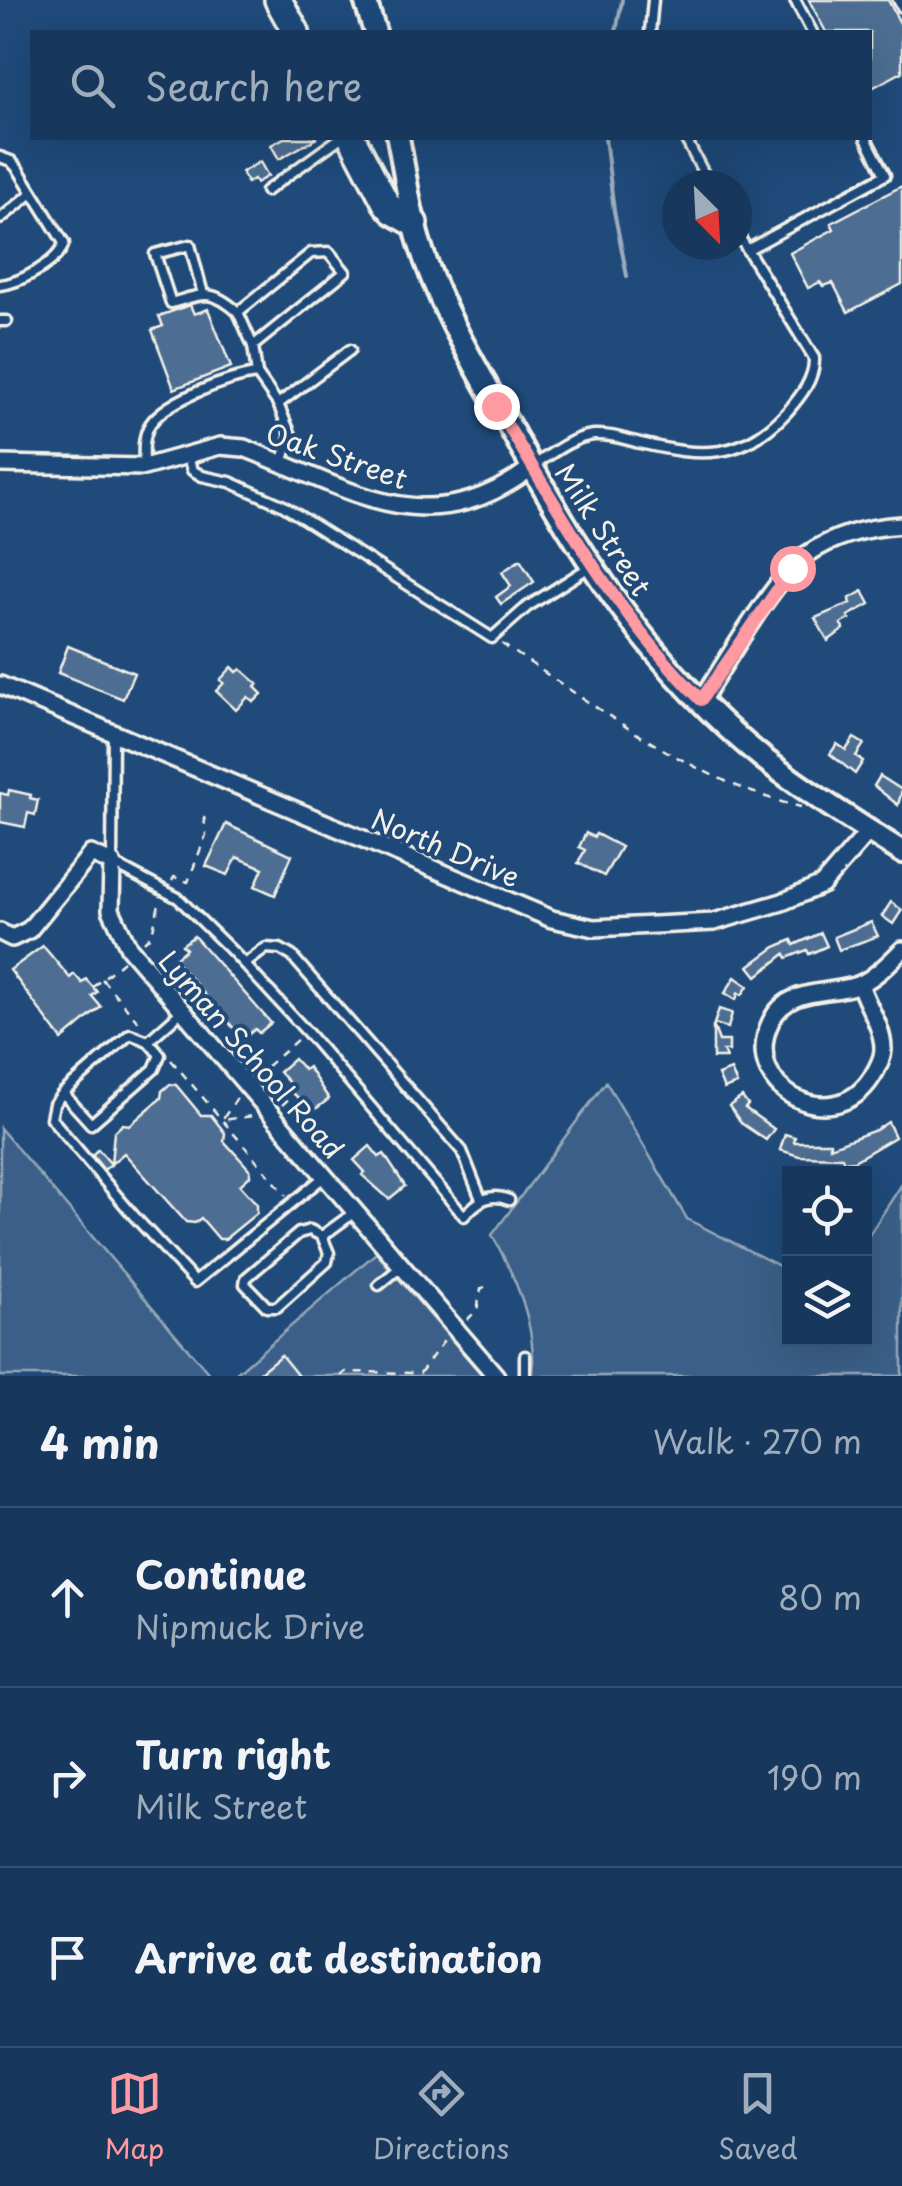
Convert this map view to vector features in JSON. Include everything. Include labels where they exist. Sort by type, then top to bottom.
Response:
[{"type":"highway","points":[[278,0],[295,30]]},
{"type":"highway","points":[[353,140],[386,202],[414,222]]},
{"type":"main road","points":[[364,0],[374,30]]},
{"type":"main road","name":"Milk Street","points":[[398,140],[414,222],[440,295],[531,468],[591,566],[641,635],[701,700],[764,758],[902,852]]},
{"type":"street","name":"Oak Street","points":[[0,464],[144,467],[220,446],[244,448],[382,502],[426,509],[474,502],[531,468]]},
{"type":"street","points":[[701,700],[773,594],[804,557],[848,534],[902,525]]},
{"type":"street","name":"North Drive","points":[[0,685],[552,919],[594,928],[714,922],[782,902],[822,885],[869,831]]},
{"type":"street","points":[[0,932],[12,938],[29,930],[91,854],[112,863]]},
{"type":"street","name":"Lyman School Road","points":[[112,863],[111,910],[133,952],[496,1376]]},
{"type":"street","points":[[860,984],[884,1051],[877,1068],[867,1085],[848,1098],[830,1104],[795,1100],[780,1089],[767,1066],[771,1022],[788,1002],[815,990],[860,984],[902,950]]},
{"type":"lane","points":[[650,30],[653,0]]},
{"type":"lane","points":[[795,0],[811,30]]},
{"type":"lane","points":[[898,0],[902,8]]},
{"type":"lane","points":[[266,191],[337,140]]},
{"type":"lane","points":[[686,140],[702,170]]},
{"type":"lane","points":[[752,247],[885,175],[867,140]]},
{"type":"lane","points":[[0,156],[12,161],[64,243],[64,248],[11,284],[0,285]]},
{"type":"lane","points":[[0,219],[32,192]]},
{"type":"lane","points":[[204,294],[190,246],[155,254],[170,304],[204,294],[222,298],[238,312],[253,346],[258,374],[278,404],[291,434],[282,463]]},
{"type":"lane","points":[[238,312],[311,253],[328,252],[345,272],[253,346]]},
{"type":"lane","points":[[531,468],[587,436],[610,436],[710,454],[741,446],[771,428],[811,378],[814,358],[752,258]]},
{"type":"lane","points":[[278,404],[350,350]]},
{"type":"lane","points":[[144,467],[144,440],[155,417],[184,399],[258,374]]},
{"type":"lane","points":[[186,453],[192,470],[282,505],[492,638],[527,607],[591,566]]},
{"type":"lane","points":[[113,733],[112,863],[178,898],[244,964],[464,1216],[481,1199],[497,1195],[509,1200]]},
{"type":"lane","points":[[244,964],[266,948],[280,949],[292,956],[462,1151],[481,1199]]},
{"type":"lane","points":[[150,1040],[182,1011]]},
{"type":"lane","points":[[63,1093],[91,1124],[154,1070],[160,1056],[150,1040],[130,1034],[63,1093],[54,1104],[52,1118],[195,1282],[324,1176]]},
{"type":"lane","points":[[322,1236],[355,1212]]},
{"type":"lane","points":[[310,1230],[322,1236],[330,1253],[327,1262],[277,1306],[267,1306],[245,1284],[246,1278],[300,1233],[310,1230]]},
{"type":"lane","points":[[379,1284],[402,1266]]},
{"type":"lane","points":[[525,1356],[526,1376]]},
{"type":"path","points":[[492,638],[661,746],[736,788],[798,807],[816,807],[824,802]]},
{"type":"path","points":[[93,987],[152,934],[158,904],[174,878],[188,882],[206,835],[204,816]]},
{"type":"path","points":[[199,858],[208,862]]},
{"type":"path","points":[[102,979],[150,1040],[292,1202]]},
{"type":"path","points":[[462,1324],[477,1310],[481,1289],[488,1286]]},
{"type":"path","points":[[341,1376],[346,1372],[420,1374],[451,1334]]},
{"type":"shaded area","points":[[606,1082],[687,1219],[782,1267],[782,1346],[872,1346],[872,1230],[902,1184],[902,1376],[533,1376],[528,1320],[492,1235]]},
{"type":"shaded area","points":[[0,1128],[211,1376],[0,1376]]},
{"type":"shaded area","points":[[376,1253],[483,1376],[233,1376]]},
{"type":"building","points":[[809,0],[888,0],[902,27],[902,72],[872,88],[872,30],[825,30]]},
{"type":"building","points":[[280,140],[313,140],[279,159],[271,145]]},
{"type":"building","points":[[260,162],[268,176],[247,183],[242,172]]},
{"type":"building","points":[[902,186],[902,284],[848,312],[833,283],[823,286],[820,282],[808,288],[790,253],[834,229],[831,223]]},
{"type":"building","points":[[190,305],[194,314],[208,309],[231,367],[174,389],[152,330],[163,326],[159,316]]},
{"type":"building","points":[[520,560],[534,582],[501,604],[496,597],[511,586],[502,572]]},
{"type":"building","points":[[863,591],[870,604],[848,616],[850,619],[841,624],[844,629],[828,641],[815,618],[851,603],[849,599]]},
{"type":"building","points":[[68,646],[134,673],[123,699],[58,673]]},
{"type":"building","points":[[232,667],[237,672],[241,669],[258,684],[255,687],[262,694],[254,702],[248,697],[236,710],[216,691]]},
{"type":"building","points":[[854,738],[864,744],[856,756],[863,761],[855,774],[830,754],[837,744],[846,750]]},
{"type":"building","points":[[880,776],[902,790],[898,805],[874,786]]},
{"type":"building","points":[[9,790],[38,800],[35,815],[28,813],[25,827],[0,822],[0,793],[8,795]]},
{"type":"building","points":[[226,824],[292,855],[275,895],[255,886],[263,868],[237,857],[228,875],[206,866]]},
{"type":"building","points":[[586,833],[621,847],[604,876],[578,863],[585,850],[579,847]]},
{"type":"building","points":[[891,902],[902,910],[893,924],[882,916]]},
{"type":"building","points":[[871,922],[878,936],[839,950],[834,937]]},
{"type":"building","points":[[821,933],[827,946],[809,954],[807,950],[787,958],[785,954],[757,976],[749,966],[775,947],[792,940],[794,945]]},
{"type":"building","points":[[194,936],[271,1023],[259,1033],[255,1029],[243,1039],[174,959],[186,949],[182,945]]},
{"type":"building","points":[[43,946],[70,978],[74,974],[82,983],[86,979],[97,992],[92,996],[101,1007],[62,1040],[10,970]]},
{"type":"building","points":[[735,977],[748,986],[742,995],[738,993],[736,1000],[725,993]]},
{"type":"building","points":[[719,1009],[732,1013],[728,1028],[714,1024]]},
{"type":"building","points":[[713,1025],[719,1041],[729,1041],[729,1051],[723,1051],[726,1058],[713,1058]]},
{"type":"building","points":[[294,1059],[304,1070],[308,1067],[329,1099],[313,1111],[286,1087],[290,1084],[279,1072]]},
{"type":"building","points":[[731,1070],[737,1084],[724,1089],[718,1075]]},
{"type":"building","points":[[170,1084],[176,1085],[201,1115],[211,1115],[225,1133],[224,1141],[250,1170],[250,1176],[240,1185],[257,1204],[257,1213],[225,1239],[219,1239],[201,1218],[195,1223],[186,1222],[124,1153],[104,1170],[92,1155],[98,1149],[111,1164],[114,1132],[123,1124],[130,1125],[161,1098]]},
{"type":"building","points":[[742,1097],[748,1105],[745,1108],[774,1129],[766,1140],[741,1123],[729,1106]]},
{"type":"building","points":[[888,1122],[895,1137],[854,1161],[799,1156],[780,1150],[785,1134],[795,1137],[794,1142],[830,1142],[830,1147]]},
{"type":"building","points":[[370,1146],[379,1157],[384,1154],[405,1186],[389,1199],[362,1175],[365,1172],[354,1160]]},
{"type":"building","points":[[281,1355],[298,1376],[255,1376]]},
{"type":"waterway","points":[[616,30],[622,0]]},
{"type":"waterway","points":[[605,140],[627,276]]},
{"type":"route","points":[[496,406],[591,566],[641,635],[701,700],[792,568]]}]
